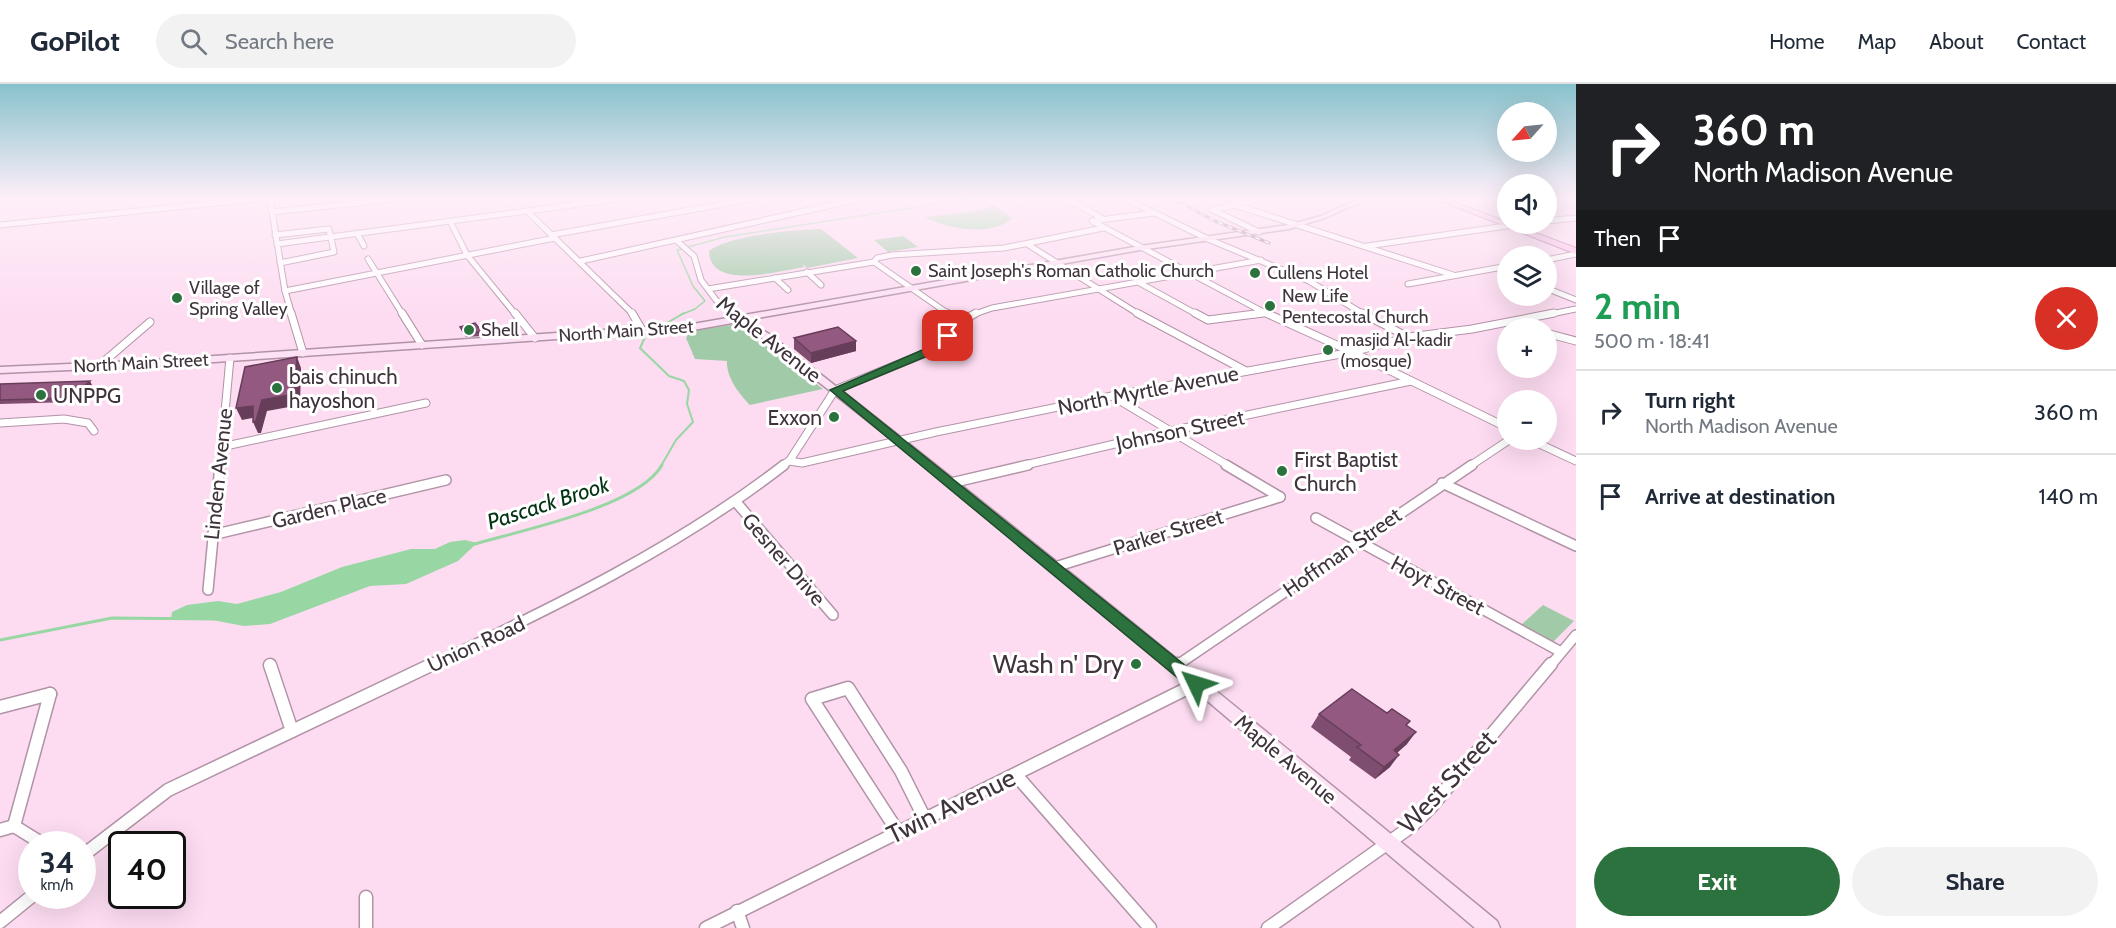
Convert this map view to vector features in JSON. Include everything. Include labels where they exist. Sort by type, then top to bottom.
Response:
[{"type":"main road","name":"North Main Street","points":[[0,370],[230,358],[693,327],[1140,248],[1212,238]]},
{"type":"main road","points":[[1541,238],[1576,253]]},
{"type":"main road","name":"Maple Avenue","points":[[738,318],[766,336],[900,441],[1176,666],[1490,928]]},
{"type":"street","points":[[276,238],[285,291],[303,353]]},
{"type":"street","points":[[277,244],[320,238]]},
{"type":"street","points":[[280,263],[334,252],[331,238]]},
{"type":"street","points":[[360,238],[364,246]]},
{"type":"street","points":[[459,238],[467,255],[535,338]]},
{"type":"street","points":[[285,291],[542,238]]},
{"type":"street","points":[[556,238],[581,261],[646,330]]},
{"type":"street","points":[[581,261],[688,238]]},
{"type":"street","points":[[708,289],[874,262],[877,258],[892,255],[974,251],[1054,238]]},
{"type":"street","points":[[1123,238],[1264,313],[1352,352],[1497,423]]},
{"type":"street","points":[[1338,238],[1454,275]]},
{"type":"street","points":[[1364,247],[1420,238]]},
{"type":"street","points":[[1208,239],[1309,281],[1375,321],[1409,337]]},
{"type":"street","name":"Maple Avenue","points":[[677,241],[694,256],[701,280],[708,289],[738,318]]},
{"type":"street","points":[[1027,244],[1156,325],[1246,371]]},
{"type":"street","points":[[1557,257],[1576,253]]},
{"type":"street","points":[[368,259],[422,345]]},
{"type":"street","points":[[835,390],[938,348],[968,316],[992,308],[1261,260]]},
{"type":"street","points":[[874,262],[960,322]]},
{"type":"street","points":[[1408,284],[1496,268]]},
{"type":"street","points":[[807,272],[821,285]]},
{"type":"street","points":[[776,278],[788,290]]},
{"type":"street","points":[[1138,282],[1201,318],[1220,320],[1264,313]]},
{"type":"street","points":[[1557,292],[1576,300]]},
{"type":"street","name":"North Myrtle Avenue","points":[[1530,318],[1576,309]]},
{"type":"street","points":[[100,365],[150,322]]},
{"type":"street","name":"North Myrtle Avenue","points":[[789,461],[802,463],[1112,396],[1352,352],[1409,337],[1497,324]]},
{"type":"street","points":[[1557,336],[1576,341]]},
{"type":"street","name":"Linden Avenue","points":[[208,590],[230,358]]},
{"type":"street","name":"Johnson Street","points":[[951,483],[1170,431],[1411,381]]},
{"type":"street","name":"Union Road","points":[[96,844],[168,790],[557,606],[736,502],[789,461],[835,390]]},
{"type":"street","points":[[1112,396],[1170,431]]},
{"type":"street","points":[[221,447],[426,403]]},
{"type":"street","points":[[0,423],[64,419],[88,423],[94,431]]},
{"type":"street","name":"Parker Street","points":[[1055,567],[1280,497],[1170,431]]},
{"type":"street","name":"Hoffman Street","points":[[1176,666],[1497,448]]},
{"type":"street","points":[[1552,450],[1576,461]]},
{"type":"street","name":"Garden Place","points":[[212,535],[446,480]]},
{"type":"street","points":[[1442,483],[1576,546]]},
{"type":"street","name":"Gesner Drive","points":[[736,502],[833,615]]},
{"type":"street","name":"Hoyt Street","points":[[1316,518],[1561,652]]},
{"type":"street","name":"West Street","points":[[1268,928],[1412,826],[1431,807],[1576,634]]},
{"type":"street","points":[[270,665],[292,731]]},
{"type":"street","name":"Twin Avenue","points":[[706,928],[1196,684]]},
{"type":"street","points":[[898,832],[812,699],[848,688],[901,771],[925,819]]},
{"type":"street","points":[[0,707],[50,694],[14,826]]},
{"type":"street","points":[[1016,775],[1150,928]]},
{"type":"street","points":[[0,830],[14,826],[22,831]]},
{"type":"street","points":[[366,897],[366,928]]},
{"type":"street","points":[[0,922],[18,908]]},
{"type":"street","points":[[737,911],[743,928]]},
{"type":"shaded area","points":[[741,238],[833,238],[858,258],[807,268],[803,264],[804,267],[763,274],[733,275],[721,271],[712,263],[709,251]]},
{"type":"shaded area","points":[[906,238],[918,247],[888,252],[874,240]]},
{"type":"shaded area","points":[[732,325],[751,334],[823,389],[750,405],[731,379],[727,361],[695,359],[686,338],[690,331]]},
{"type":"shaded area","points":[[465,540],[477,543],[458,561],[406,584],[370,586],[270,624],[244,626],[212,620],[171,619],[172,612],[187,605],[218,601],[237,604],[281,592],[342,567],[411,549],[435,549],[450,542]]},
{"type":"shaded area","points":[[1543,605],[1574,621],[1553,642],[1521,625]]},
{"type":"building","points":[[475,323],[482,332],[465,333],[460,327]]},
{"type":"building","points":[[838,327],[856,341],[811,353],[794,338]]},
{"type":"building","name":"bais chinuch hayoshon","points":[[297,357],[295,394],[262,400],[256,421],[253,422],[253,406],[236,408],[245,367]]},
{"type":"building","name":"UNPPG","points":[[90,381],[71,398],[0,400],[0,384]]},
{"type":"building","points":[[1352,689],[1387,713],[1392,709],[1410,721],[1406,725],[1416,732],[1394,750],[1399,755],[1384,767],[1357,747],[1361,745],[1319,714]]},
{"type":"waterway","name":"Pascack Brook","points":[[682,314],[695,309],[705,301],[693,286],[677,250],[720,238]]},
{"type":"waterway","name":"Pascack Brook","points":[[660,327],[682,314]]},
{"type":"waterway","name":"Pascack Brook","points":[[651,332],[646,335],[640,348],[669,376],[684,381],[689,390],[687,404],[693,422],[676,440],[661,466]]},
{"type":"waterway","name":"Pascack Brook","points":[[475,544],[548,524],[605,505],[649,480],[662,465]]},
{"type":"waterway","name":"Pascack Brook","points":[[0,640],[112,618],[215,619]]},
{"type":"railway","points":[[1258,238],[1269,243]]},
{"type":"place","name":"Saint Joseph's Roman Catholic Church","points":[[916,271]]},
{"type":"place","name":"Cullens Hotel","points":[[1255,273]]},
{"type":"place","name":"Village of Spring Valley","points":[[177,298]]},
{"type":"place","name":"New Life Pentecostal Church","points":[[1270,306]]},
{"type":"place","name":"Shell","points":[[469,330]]},
{"type":"place","name":"masjid Al-kadir (mosque)","points":[[1328,350]]},
{"type":"place","name":"bais chinuch hayoshon","points":[[277,388]]},
{"type":"place","name":"UNPPG","points":[[41,395]]},
{"type":"place","name":"Exxon","points":[[834,417]]},
{"type":"place","name":"First Baptist Church","points":[[1282,471]]},
{"type":"place","name":"Wash n' Dry","points":[[1136,664]]},
{"type":"route","points":[[948,336],[938,348],[835,390],[1196,684]]}]
